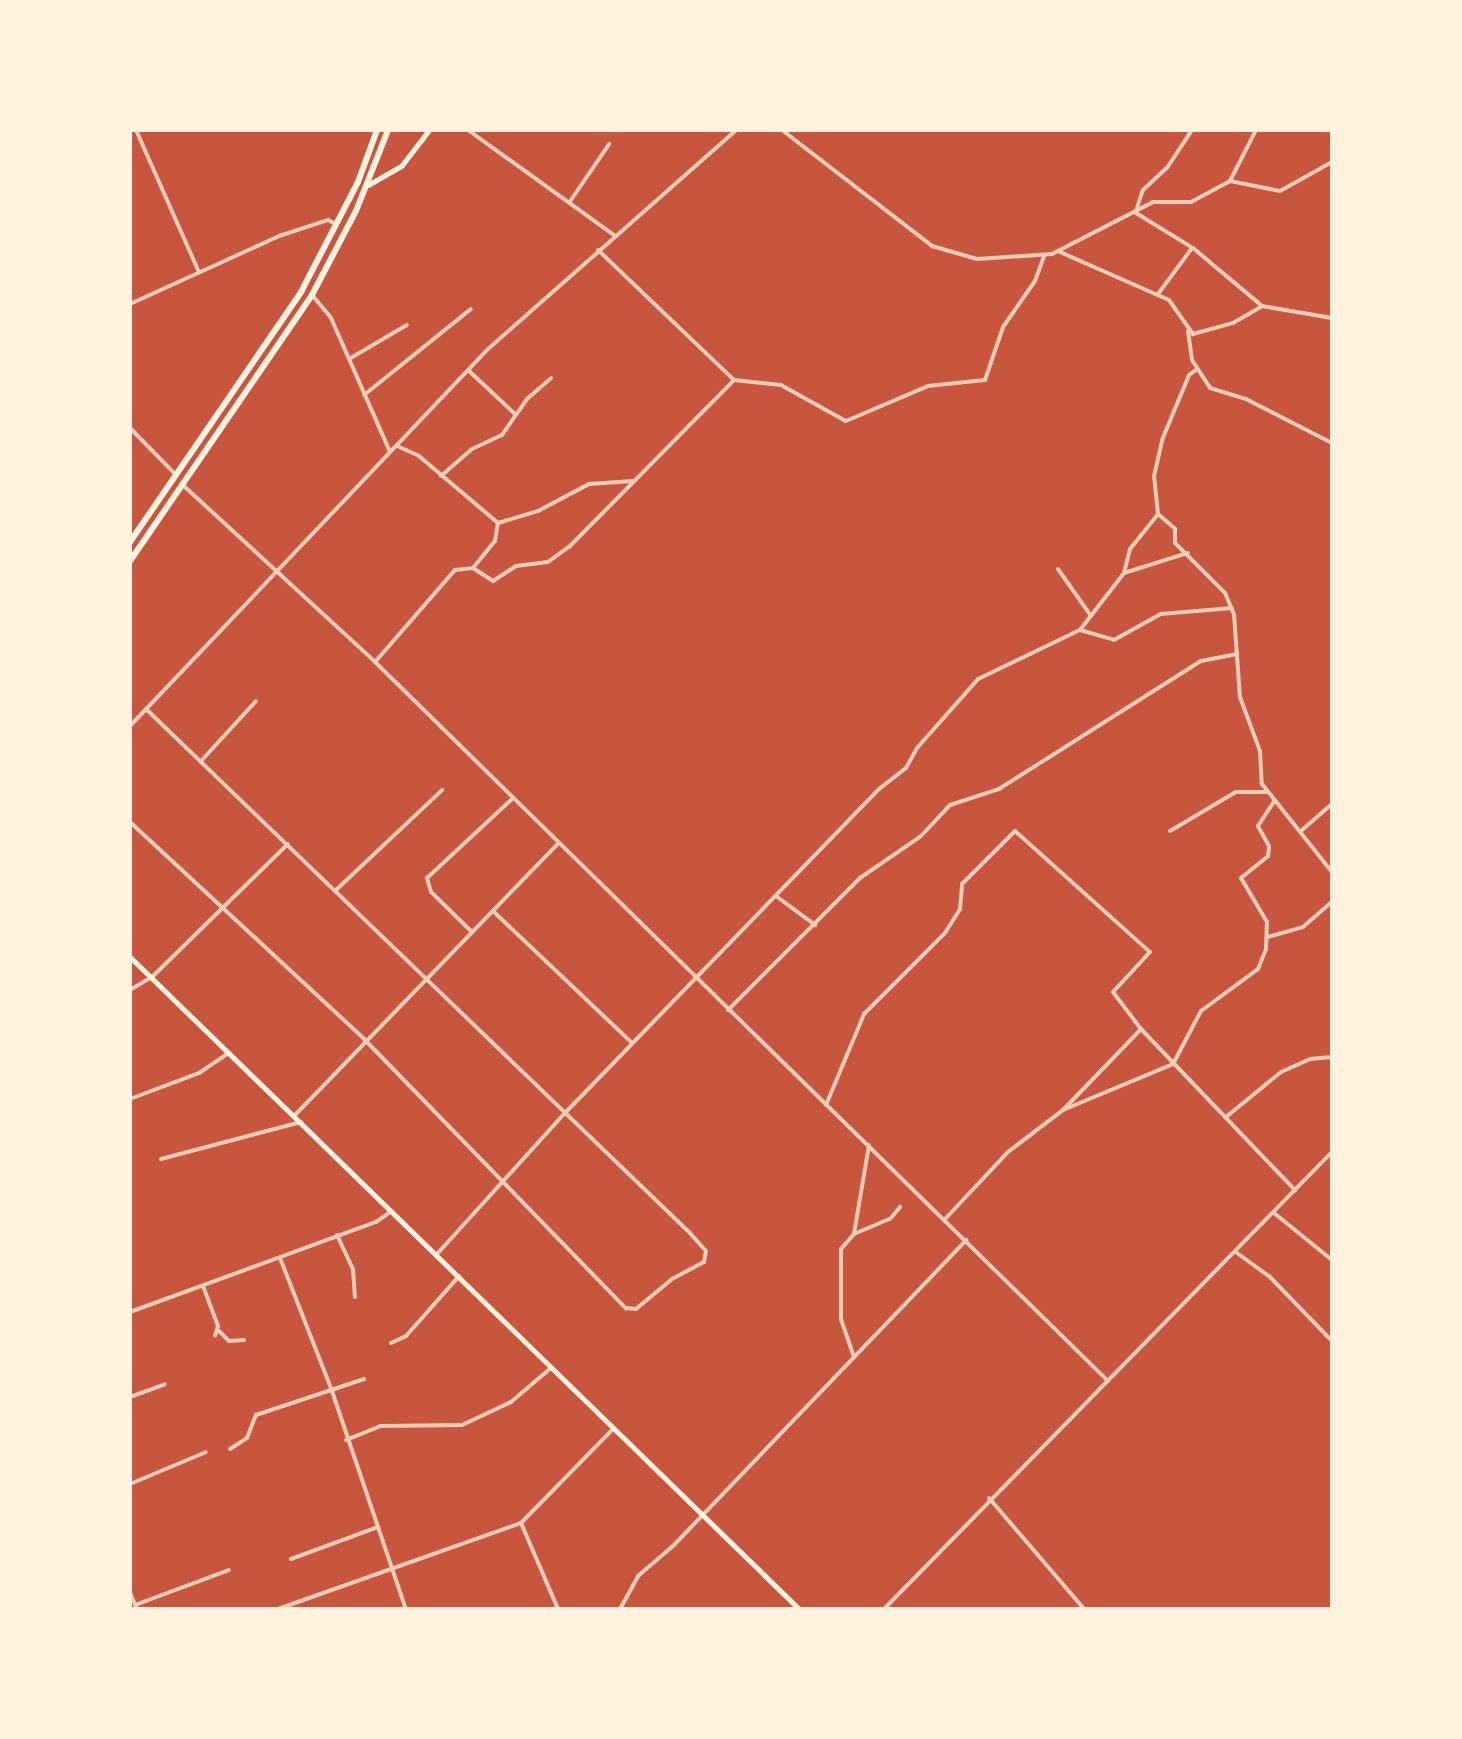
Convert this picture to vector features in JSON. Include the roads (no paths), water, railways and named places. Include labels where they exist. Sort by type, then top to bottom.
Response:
[{"type":"highway","points":[[130,542],[301,292],[337,225],[377,130]]},
{"type":"highway","points":[[130,561],[185,487],[312,295],[368,185],[388,130]]},
{"type":"main road","points":[[368,185],[402,165],[429,130]]},
{"type":"main road","points":[[130,957],[799,1609]]},
{"type":"street","points":[[136,130],[199,272]]},
{"type":"street","points":[[468,130],[571,200],[614,235]]},
{"type":"street","points":[[130,726],[468,370],[614,235],[736,130]]},
{"type":"street","points":[[782,130],[932,246],[977,259],[1060,252],[1153,202],[1191,202],[1230,181],[1256,130]]},
{"type":"street","points":[[1136,213],[1143,190],[1167,168],[1192,130]]},
{"type":"street","points":[[571,200],[609,144]]},
{"type":"street","points":[[1230,181],[1280,191],[1332,162]]},
{"type":"street","points":[[1136,213],[1193,248],[1262,306],[1332,318]]},
{"type":"street","points":[[130,304],[279,236],[328,220],[337,225]]},
{"type":"street","points":[[1158,294],[1193,248]]},
{"type":"street","points":[[598,250],[734,380],[781,385],[846,421],[928,386],[985,380],[1003,327],[1035,281],[1044,255]]},
{"type":"street","points":[[1060,252],[1158,294],[1174,304],[1188,331],[1196,370],[1212,390],[1246,399],[1332,443]]},
{"type":"street","points":[[312,295],[331,318],[390,452]]},
{"type":"street","points":[[1188,331],[1201,334],[1233,323],[1262,306]]},
{"type":"street","points":[[364,395],[471,309]]},
{"type":"street","points":[[349,359],[407,325]]},
{"type":"street","points":[[468,370],[515,414]]},
{"type":"street","points":[[1196,370],[1189,375],[1162,440],[1154,476],[1158,514],[1175,529],[1175,543],[1220,582],[1232,608],[1240,697],[1260,751],[1266,792],[1302,830],[1332,872]]},
{"type":"street","points":[[441,476],[472,449],[502,435],[515,414],[551,378]]},
{"type":"street","points":[[473,568],[493,581],[516,566],[548,562],[576,541],[734,380]]},
{"type":"street","points":[[130,428],[177,476]]},
{"type":"street","points":[[397,446],[419,456],[498,523]]},
{"type":"street","points":[[498,523],[538,511],[589,484],[635,480]]},
{"type":"street","points":[[185,487],[280,571],[375,662],[511,800],[946,1218],[1108,1381]]},
{"type":"street","points":[[437,1254],[499,1183],[632,1043],[879,789],[906,768],[917,748],[978,679],[1080,630],[1124,573],[1130,549],[1158,514]]},
{"type":"street","points":[[375,662],[451,574],[473,568],[495,541],[498,523]]},
{"type":"street","points":[[1124,573],[1188,553]]},
{"type":"street","points":[[1058,569],[1091,616]]},
{"type":"street","points":[[1080,630],[1114,640],[1161,614],[1232,608]]},
{"type":"street","points":[[728,1010],[860,878],[921,836],[950,805],[999,789],[1201,661],[1237,654]]},
{"type":"street","points":[[201,761],[256,701]]},
{"type":"street","points":[[130,822],[364,1039],[499,1183],[630,1311],[704,1262],[706,1251],[690,1233],[146,709]]},
{"type":"street","points":[[336,890],[442,790]]},
{"type":"street","points":[[1170,831],[1236,792],[1266,792]]},
{"type":"street","points":[[472,932],[431,892],[427,878],[511,800]]},
{"type":"street","points":[[1063,1110],[1173,1064],[1201,1011],[1258,969],[1268,937],[1263,911],[1241,878],[1268,856],[1269,846],[1258,826],[1274,801]]},
{"type":"street","points":[[1302,830],[1332,804]]},
{"type":"street","points":[[826,1105],[864,1014],[945,933],[960,909],[962,884],[1015,831],[1150,952],[1113,992],[1173,1064],[1295,1190]]},
{"type":"street","points":[[130,990],[152,977],[288,844]]},
{"type":"street","points":[[294,1116],[364,1039],[557,845]]},
{"type":"street","points":[[776,896],[815,925]]},
{"type":"street","points":[[1268,937],[1296,931],[1332,902]]},
{"type":"street","points":[[493,911],[632,1043]]},
{"type":"street","points":[[946,1218],[1008,1152],[1063,1110],[1141,1029]]},
{"type":"street","points":[[130,1099],[199,1073],[229,1053]]},
{"type":"street","points":[[1226,1117],[1281,1072],[1310,1059],[1332,1057]]},
{"type":"street","points":[[161,1159],[301,1122]]},
{"type":"street","points":[[854,1234],[869,1145]]},
{"type":"street","points":[[884,1609],[989,1498],[1237,1253],[1332,1152]]},
{"type":"street","points":[[854,1357],[841,1320],[841,1249],[854,1234],[890,1219],[900,1207]]},
{"type":"street","points":[[130,1312],[376,1222],[392,1210]]},
{"type":"street","points":[[1274,1213],[1332,1260]]},
{"type":"street","points":[[337,1235],[353,1269],[355,1297]]},
{"type":"street","points":[[620,1609],[638,1576],[703,1516],[966,1240]]},
{"type":"street","points":[[1237,1253],[1269,1276],[1332,1341]]},
{"type":"street","points":[[280,1258],[332,1391],[346,1440],[406,1609]]},
{"type":"street","points":[[391,1343],[406,1336],[459,1276]]},
{"type":"street","points":[[203,1286],[219,1331],[229,1341],[244,1340]]},
{"type":"street","points":[[215,1336],[219,1331]]},
{"type":"street","points":[[346,1440],[380,1426],[462,1425],[511,1402],[552,1367]]},
{"type":"street","points":[[230,1449],[247,1438],[256,1415],[364,1379]]},
{"type":"street","points":[[130,1397],[165,1384]]},
{"type":"street","points":[[278,1609],[521,1523],[613,1429]]},
{"type":"street","points":[[130,1484],[206,1452]]},
{"type":"street","points":[[989,1498],[1084,1609]]},
{"type":"street","points":[[521,1523],[558,1609]]},
{"type":"street","points":[[291,1559],[378,1527]]},
{"type":"street","points":[[130,1593],[136,1607],[229,1570]]}]
